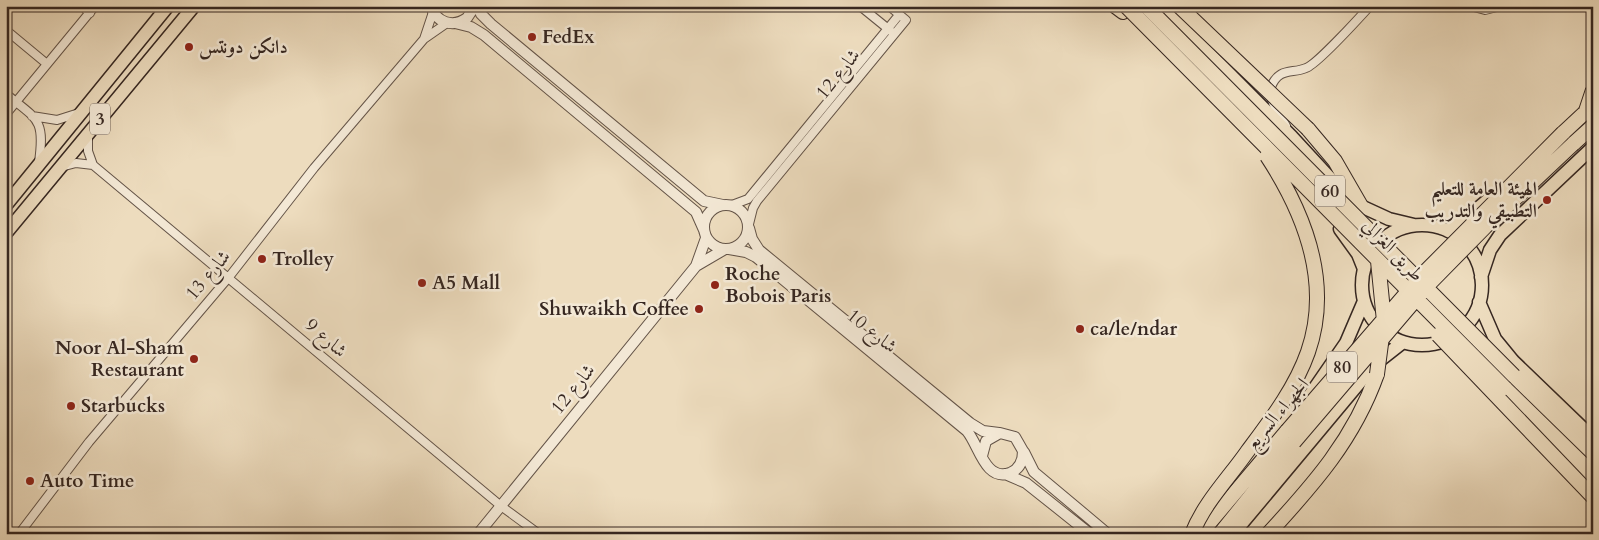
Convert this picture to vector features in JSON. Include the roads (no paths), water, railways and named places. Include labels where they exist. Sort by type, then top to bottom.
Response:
[{"type":"highway","name":"طريق الغزالي","points":[[1146,6],[1593,453]]},
{"type":"highway","points":[[1180,6],[1313,134],[1335,161],[1361,206],[1371,231],[1379,264],[1384,303],[1383,339],[1377,374],[1367,403],[1352,431],[1330,462],[1308,490],[1268,534]]},
{"type":"highway","name":"طريق الغزالي","points":[[1121,8],[1250,131],[1383,267],[1593,474]]},
{"type":"highway","points":[[1589,108],[1593,90]]},
{"type":"highway","name":"الجهراء السريع","points":[[1200,534],[1397,302],[1478,216],[1589,108]]},
{"type":"highway","name":"الجهراء السريع","points":[[1220,534],[1401,314],[1485,227],[1591,128]]},
{"type":"highway","points":[[1192,534],[1204,509],[1262,431],[1300,371],[1308,352],[1316,311],[1311,246],[1301,216],[1288,188],[1250,131]]},
{"type":"highway","points":[[1383,267],[1397,291],[1593,497]]},
{"type":"main road","name":"3","points":[[6,205],[168,6]]},
{"type":"main road","name":"3","points":[[6,233],[194,6]]},
{"type":"main road","name":"طريق الغزالي","points":[[1162,6],[1292,137],[1352,202],[1389,219],[1416,225]]},
{"type":"main road","name":"طريق الغزالي","points":[[1121,8],[1345,233],[1364,269]]},
{"type":"main road","points":[[1448,231],[1490,198],[1593,97]]},
{"type":"main road","points":[[1481,276],[1473,253],[1462,240],[1448,231],[1432,226],[1416,225],[1399,230],[1383,239],[1371,252],[1364,269],[1362,285],[1364,301],[1374,322],[1392,337],[1402,342],[1424,345],[1446,340],[1462,329],[1470,320],[1479,302],[1481,276],[1490,250],[1500,235],[1593,148]]},
{"type":"main road","name":"الجهراء السريع","points":[[1192,534],[1318,385],[1346,343],[1364,301]]},
{"type":"main road","points":[[1479,302],[1495,338],[1513,361],[1593,438]]},
{"type":"main road","points":[[1233,534],[1375,364],[1402,342]]},
{"type":"main road","points":[[1434,344],[1474,367],[1593,485]]},
{"type":"street","points":[[6,114],[92,10],[82,6]]},
{"type":"street","points":[[432,9],[439,19],[451,23],[471,28],[484,35],[636,161],[696,212],[705,234],[717,248],[727,249],[745,240],[749,226],[743,212],[728,205],[704,201],[491,24],[476,6],[468,18],[451,23]]},
{"type":"street","points":[[860,6],[891,32]]},
{"type":"street","points":[[889,6],[899,15]]},
{"type":"street","points":[[1292,137],[1271,98],[1270,91],[1274,82],[1282,74],[1307,68],[1370,6]]},
{"type":"street","points":[[1470,6],[1485,10],[1501,6]]},
{"type":"street","name":"شارع 13","points":[[424,40],[432,9]]},
{"type":"street","name":"شارع 12","points":[[728,205],[748,198],[891,32],[906,20],[899,15],[891,32],[753,208],[749,226]]},
{"type":"street","name":"شارع 13","points":[[18,534],[89,442],[229,276],[314,168],[424,40],[451,23]]},
{"type":"street","points":[[6,30],[48,64]]},
{"type":"street","points":[[6,94],[32,116],[42,131],[38,166]]},
{"type":"street","points":[[32,116],[57,120],[82,112]]},
{"type":"street","points":[[60,168],[76,163],[93,165],[88,151],[88,134]]},
{"type":"street","name":"شارع 9","points":[[93,165],[229,276],[501,506],[539,534]]},
{"type":"street","points":[[705,234],[706,216],[711,211],[728,205]]},
{"type":"street","name":"شارع 10","points":[[749,226],[752,239],[759,250],[836,319],[967,431],[982,456]]},
{"type":"street","name":"شارع 12","points":[[696,266],[705,234]]},
{"type":"street","name":"شارع 12","points":[[478,534],[696,266],[727,249]]},
{"type":"street","name":"شارع 10","points":[[727,249],[746,252],[756,257],[970,423],[983,431],[1000,433]]},
{"type":"street","points":[[1090,534],[1026,483],[1005,474],[995,473],[989,469],[982,456],[986,441],[1000,433],[1014,437],[1034,472],[1108,534]]},
{"type":"street","points":[[1005,474],[1019,466],[1023,451]]},
{"type":"place","name":"FedEx","points":[[532,37]]},
{"type":"place","name":"دانكن دونتس","points":[[189,47]]},
{"type":"place","name":"الهيئة العامة للتعليم التطبيقي والتدريب","points":[[1547,200]]},
{"type":"place","name":"Trolley","points":[[262,259]]},
{"type":"place","name":"A5 Mall","points":[[422,283]]},
{"type":"place","name":"Roche Bobois Paris","points":[[715,285]]},
{"type":"place","name":"Shuwaikh Coffee","points":[[699,309]]},
{"type":"place","name":"ca/le/ndar","points":[[1080,329]]},
{"type":"place","name":"Noor Al-Sham Restaurant","points":[[194,359]]},
{"type":"place","name":"Starbucks","points":[[71,406]]},
{"type":"place","name":"Auto Time","points":[[30,481]]}]
